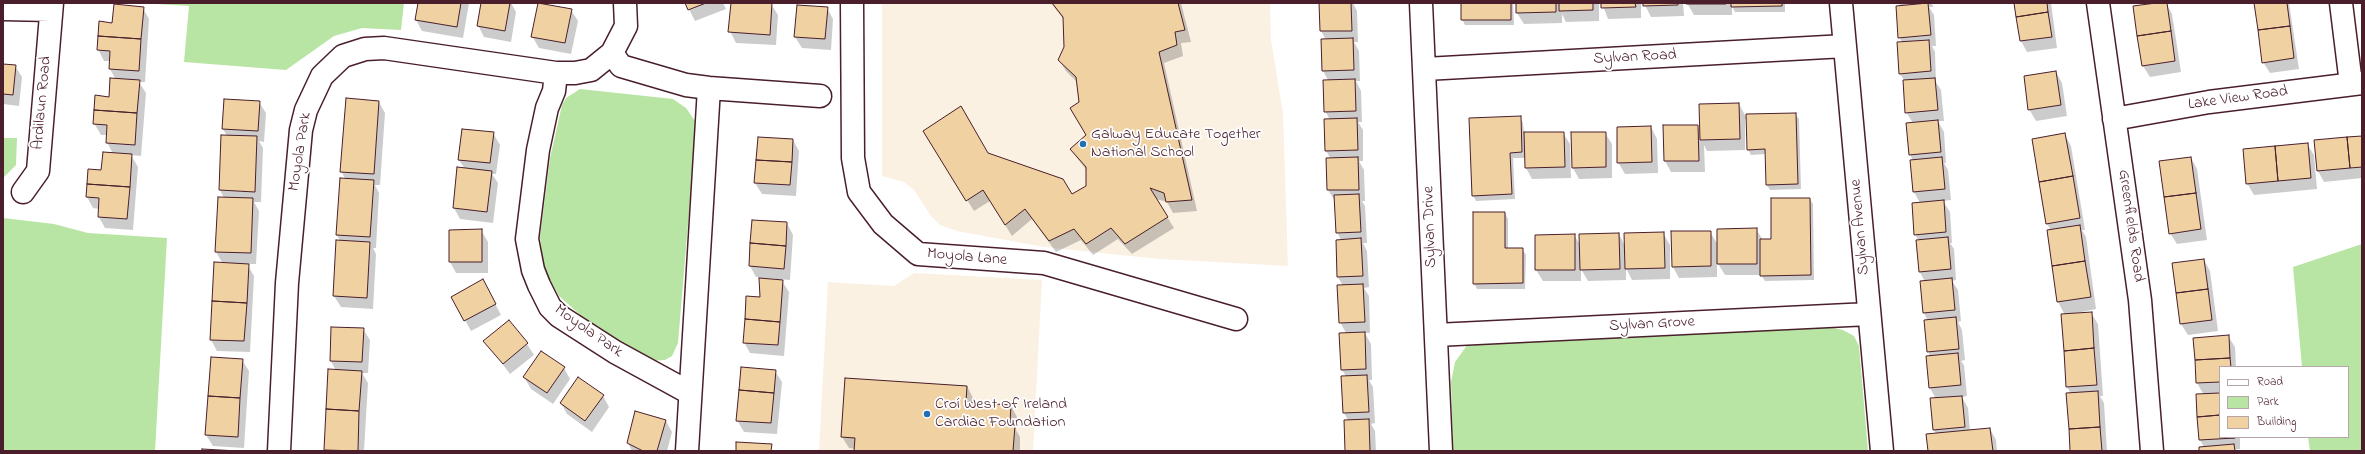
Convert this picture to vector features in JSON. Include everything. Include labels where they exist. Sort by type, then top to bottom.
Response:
[{"type":"street","name":"Moyola Park","points":[[279,451],[287,291],[296,170],[301,130],[306,110],[322,76],[344,56],[365,49],[384,48],[556,73],[574,73],[591,70],[612,53],[626,26],[625,3]]},
{"type":"street","name":"Moyola Lane","points":[[852,3],[853,158],[859,192],[883,224],[918,254],[1044,263],[1236,319]]},
{"type":"street","name":"Sylvan Drive","points":[[1421,3],[1441,451]]},
{"type":"street","name":"Sylvan Avenue","points":[[1841,3],[1868,314],[1882,451]]},
{"type":"street","name":"Greenfields Road","points":[[2098,3],[2140,300],[2152,451]]},
{"type":"street","points":[[2340,3],[2357,84]]},
{"type":"street","name":"Ardilaun Road","points":[[3,9],[51,7],[38,171],[23,192]]},
{"type":"street","name":"Sylvan Road","points":[[1425,69],[1845,46]]},
{"type":"street","points":[[612,53],[621,66],[686,85],[820,96]]},
{"type":"street","name":"Moyola Park","points":[[556,73],[554,91],[547,108],[538,150],[527,239],[533,270],[541,290],[550,306],[559,316],[616,352],[690,393]]},
{"type":"street","name":"Lake View Road","points":[[2114,119],[2209,102],[2357,84]]},
{"type":"street","points":[[688,451],[708,88]]},
{"type":"street","name":"Sylvan Grove","points":[[1436,335],[1868,314]]},
{"type":"shaded area","name":"Galway Educate Together National School","points":[[882,3],[1270,3],[1271,40],[1283,113],[1288,266],[1159,259],[1044,247],[957,231],[940,225],[931,216],[914,190],[904,182],[882,176]]},
{"type":"shaded area","points":[[914,273],[1042,280],[1033,451],[819,451],[828,282],[894,286]]},
{"type":"green space","points":[[139,3],[404,3],[401,30],[362,28],[334,36],[286,70],[184,62],[189,6]]},
{"type":"green space","points":[[580,89],[673,99],[686,108],[695,121],[696,129],[678,343],[672,356],[665,360],[649,361],[587,321],[559,296],[544,269],[540,237],[550,158],[562,105],[566,98]]},
{"type":"green space","points":[[3,138],[17,138],[16,165],[3,178]]},
{"type":"green space","points":[[3,218],[54,224],[88,233],[167,238],[155,451],[3,451]]},
{"type":"green space","points":[[2362,244],[2362,451],[2310,451],[2308,438],[2349,438],[2349,366],[2302,366],[2293,267]]},
{"type":"green space","points":[[1825,326],[1843,330],[1854,336],[1859,346],[1868,451],[1453,451],[1451,382],[1455,362],[1468,344]]},
{"type":"building","points":[[418,3],[461,3],[457,27],[415,20]]},
{"type":"building","points":[[481,3],[510,3],[505,31],[477,26]]},
{"type":"building","points":[[538,3],[572,9],[565,43],[531,37]]},
{"type":"building","points":[[685,3],[706,3],[688,10]]},
{"type":"building","points":[[731,3],[772,3],[770,35],[728,32]]},
{"type":"building","points":[[1052,3],[1178,3],[1185,30],[1175,32],[1177,45],[1159,52],[1192,200],[1166,202],[1164,193],[1150,188],[1168,217],[1125,244],[1111,228],[1086,244],[1074,229],[1049,241],[1025,209],[1005,225],[983,190],[966,201],[923,131],[961,106],[988,153],[1063,179],[1072,194],[1086,186],[1086,167],[1070,149],[1086,135],[1070,108],[1079,102],[1076,77],[1058,60],[1064,47],[1063,17]]},
{"type":"building","points":[[1319,3],[1351,3],[1352,31],[1320,31]]},
{"type":"building","points":[[1461,3],[1511,3],[1511,20],[1461,20]]},
{"type":"building","points":[[1516,3],[1556,3],[1556,12],[1516,13]]},
{"type":"building","points":[[1559,3],[1593,3],[1593,10],[1559,11]]},
{"type":"building","points":[[1601,3],[1635,3],[1636,7],[1601,8]]},
{"type":"building","points":[[1643,3],[1678,3],[1678,5],[1643,6]]},
{"type":"building","points":[[1726,3],[1726,4],[1686,4]]},
{"type":"building","points":[[1731,3],[1782,3],[1782,6],[1731,7]]},
{"type":"building","points":[[1928,3],[1931,35],[1898,38],[1896,6]]},
{"type":"building","points":[[2014,3],[2047,3],[2048,12],[2016,17]]},
{"type":"building","points":[[2167,3],[2171,31],[2137,36],[2133,6]]},
{"type":"building","points":[[2254,3],[2287,3],[2290,26],[2258,30]]},
{"type":"building","points":[[114,4],[144,7],[141,39],[98,36],[99,21],[112,23]]},
{"type":"building","points":[[797,5],[828,7],[825,39],[794,37]]},
{"type":"building","points":[[2048,12],[2052,37],[2020,41],[2016,17]]},
{"type":"building","points":[[2290,26],[2294,58],[2262,63],[2258,30]]},
{"type":"building","points":[[2171,31],[2175,61],[2142,66],[2137,36]]},
{"type":"building","points":[[98,36],[141,39],[139,71],[109,69],[110,51],[97,50]]},
{"type":"building","points":[[1353,38],[1354,70],[1322,71],[1321,39]]},
{"type":"building","points":[[1929,40],[1931,71],[1899,74],[1897,42]]},
{"type":"building","points":[[3,64],[16,65],[13,95],[3,94]]},
{"type":"building","points":[[2056,71],[2061,105],[2028,110],[2024,76]]},
{"type":"building","points":[[110,78],[140,80],[137,113],[94,110],[95,95],[109,97]]},
{"type":"building","points":[[1935,78],[1938,110],[1905,113],[1903,80]]},
{"type":"building","points":[[1355,79],[1356,111],[1324,112],[1323,80]]},
{"type":"building","points":[[346,98],[379,101],[374,174],[340,172]]},
{"type":"building","points":[[224,99],[260,101],[258,131],[222,129]]},
{"type":"building","points":[[1739,103],[1740,139],[1700,140],[1699,104]]},
{"type":"building","points":[[94,110],[137,113],[135,145],[106,143],[107,125],[93,124]]},
{"type":"building","points":[[1796,113],[1798,184],[1766,185],[1765,149],[1747,150],[1746,114]]},
{"type":"building","points":[[1521,116],[1522,152],[1510,153],[1512,194],[1472,196],[1469,118]]},
{"type":"building","points":[[1357,118],[1358,150],[1325,151],[1324,119]]},
{"type":"building","points":[[1938,120],[1941,152],[1909,155],[1906,123]]},
{"type":"building","points":[[1663,125],[1698,125],[1699,161],[1664,161]]},
{"type":"building","points":[[1651,126],[1652,162],[1617,163],[1617,127]]},
{"type":"building","points":[[462,129],[494,132],[490,163],[458,160]]},
{"type":"building","points":[[1524,132],[1564,132],[1565,167],[1525,168]]},
{"type":"building","points":[[1571,132],[1606,132],[1606,167],[1572,168]]},
{"type":"building","points":[[2065,133],[2073,176],[2039,182],[2032,139]]},
{"type":"building","points":[[221,135],[257,136],[255,192],[219,190]]},
{"type":"building","points":[[2362,136],[2362,167],[2350,168],[2347,137]]},
{"type":"building","points":[[758,137],[793,139],[792,162],[756,160]]},
{"type":"building","points":[[2347,137],[2350,168],[2317,171],[2314,140]]},
{"type":"building","points":[[2308,143],[2311,178],[2278,181],[2275,146]]},
{"type":"building","points":[[2275,146],[2278,181],[2246,184],[2243,149]]},
{"type":"building","points":[[103,152],[132,154],[130,187],[87,184],[88,169],[101,170]]},
{"type":"building","points":[[1358,157],[1359,190],[1327,190],[1326,158]]},
{"type":"building","points":[[1942,157],[1945,189],[1913,192],[1910,160]]},
{"type":"building","points":[[2191,157],[2196,193],[2164,197],[2159,161]]},
{"type":"building","points":[[756,160],[792,162],[790,185],[754,183]]},
{"type":"building","points":[[457,167],[492,171],[487,212],[453,208]]},
{"type":"building","points":[[2073,176],[2080,218],[2046,224],[2039,182]]},
{"type":"building","points":[[340,178],[374,180],[370,237],[336,235]]},
{"type":"building","points":[[87,184],[130,187],[127,219],[98,217],[99,198],[86,197]]},
{"type":"building","points":[[2196,193],[2201,229],[2169,234],[2164,197]]},
{"type":"building","points":[[1359,194],[1361,232],[1336,233],[1334,195]]},
{"type":"building","points":[[218,197],[253,198],[251,253],[215,252]]},
{"type":"building","points":[[1771,198],[1810,198],[1811,275],[1760,276],[1760,239],[1771,239]]},
{"type":"building","points":[[1944,200],[1946,232],[1914,235],[1912,203]]},
{"type":"building","points":[[1473,212],[1505,212],[1505,248],[1523,248],[1523,283],[1473,284]]},
{"type":"building","points":[[752,220],[787,222],[786,246],[750,243]]},
{"type":"building","points":[[2080,225],[2085,261],[2052,266],[2047,230]]},
{"type":"building","points":[[1757,228],[1757,264],[1717,264],[1717,229]]},
{"type":"building","points":[[482,229],[482,262],[449,262],[449,230]]},
{"type":"building","points":[[1671,231],[1711,231],[1711,266],[1672,267]]},
{"type":"building","points":[[1664,232],[1665,268],[1625,269],[1624,233]]},
{"type":"building","points":[[1619,233],[1620,269],[1580,270],[1579,234]]},
{"type":"building","points":[[1575,234],[1575,270],[1535,270],[1535,235]]},
{"type":"building","points":[[1948,237],[1951,269],[1919,272],[1916,240]]},
{"type":"building","points":[[1361,238],[1363,276],[1337,277],[1336,240]]},
{"type":"building","points":[[336,240],[370,242],[367,298],[333,296]]},
{"type":"building","points":[[750,243],[786,246],[784,269],[749,266]]},
{"type":"building","points":[[2204,259],[2208,289],[2176,293],[2172,263]]},
{"type":"building","points":[[2085,261],[2091,297],[2057,302],[2052,266]]},
{"type":"building","points":[[214,262],[249,264],[247,303],[212,301]]},
{"type":"building","points":[[759,278],[783,280],[780,322],[745,319],[746,296],[760,297]]},
{"type":"building","points":[[1952,278],[1955,310],[1923,313],[1920,281]]},
{"type":"building","points":[[483,279],[496,304],[464,321],[451,297]]},
{"type":"building","points":[[1363,284],[1365,322],[1339,323],[1337,285]]},
{"type":"building","points":[[2208,289],[2212,320],[2180,324],[2176,293]]},
{"type":"building","points":[[212,301],[247,303],[244,341],[210,340]]},
{"type":"building","points":[[2092,312],[2094,348],[2064,351],[2061,314]]},
{"type":"building","points":[[1956,317],[1959,349],[1927,352],[1924,320]]},
{"type":"building","points":[[745,319],[780,322],[778,345],[743,343]]},
{"type":"building","points":[[509,320],[528,343],[503,364],[483,341]]},
{"type":"building","points":[[331,327],[364,328],[362,362],[330,361]]},
{"type":"building","points":[[1365,332],[1366,369],[1341,370],[1339,333]]},
{"type":"building","points":[[2229,335],[2230,358],[2195,360],[2193,338]]},
{"type":"building","points":[[2094,348],[2097,385],[2066,387],[2064,351]]},
{"type":"building","points":[[541,351],[565,367],[547,393],[523,377]]},
{"type":"building","points":[[1958,353],[1961,385],[1929,388],[1926,356]]},
{"type":"building","points":[[211,357],[243,359],[240,398],[208,396]]},
{"type":"building","points":[[2230,358],[2231,366],[2219,366],[2219,382],[2196,383],[2195,360]]},
{"type":"building","points":[[741,367],[776,370],[774,393],[739,390]]},
{"type":"building","points":[[328,369],[362,371],[359,411],[326,409]]},
{"type":"building","points":[[1367,375],[1369,412],[1343,413],[1341,376]]},
{"type":"building","points":[[578,377],[604,395],[585,421],[560,403]]},
{"type":"building","name":"Croí West Of Ireland Cardiac Foundation","points":[[845,378],[967,386],[966,402],[1011,405],[1010,423],[1015,425],[1013,451],[854,451],[855,438],[841,437]]},
{"type":"building","points":[[739,390],[774,393],[771,423],[736,421]]},
{"type":"building","points":[[2098,391],[2100,427],[2069,429],[2066,393]]},
{"type":"building","points":[[2219,393],[2219,415],[2197,417],[2196,394]]},
{"type":"building","points":[[208,396],[240,398],[238,437],[205,435]]},
{"type":"building","points":[[1962,396],[1965,427],[1933,430],[1930,398]]},
{"type":"building","points":[[326,409],[359,411],[358,451],[324,450]]},
{"type":"building","points":[[635,411],[666,420],[657,451],[643,451],[627,443]]},
{"type":"building","points":[[2219,415],[2219,438],[2235,438],[2199,440],[2197,417]]},
{"type":"building","points":[[1369,419],[1370,451],[1345,451],[1344,420]]},
{"type":"building","points":[[2100,427],[2102,451],[2070,451],[2069,429]]},
{"type":"building","points":[[1990,428],[1993,451],[1928,451],[1926,434]]},
{"type":"building","points":[[736,442],[772,444],[771,451],[736,451]]},
{"type":"building","points":[[2234,444],[2235,451],[2199,451],[2199,447]]},
{"type":"building","points":[[202,449],[238,451],[202,451]]},
{"type":"place","name":"Galway Educate Together National School","points":[[1083,144]]},
{"type":"place","name":"Croí West Of Ireland Cardiac Foundation","points":[[927,414]]}]
